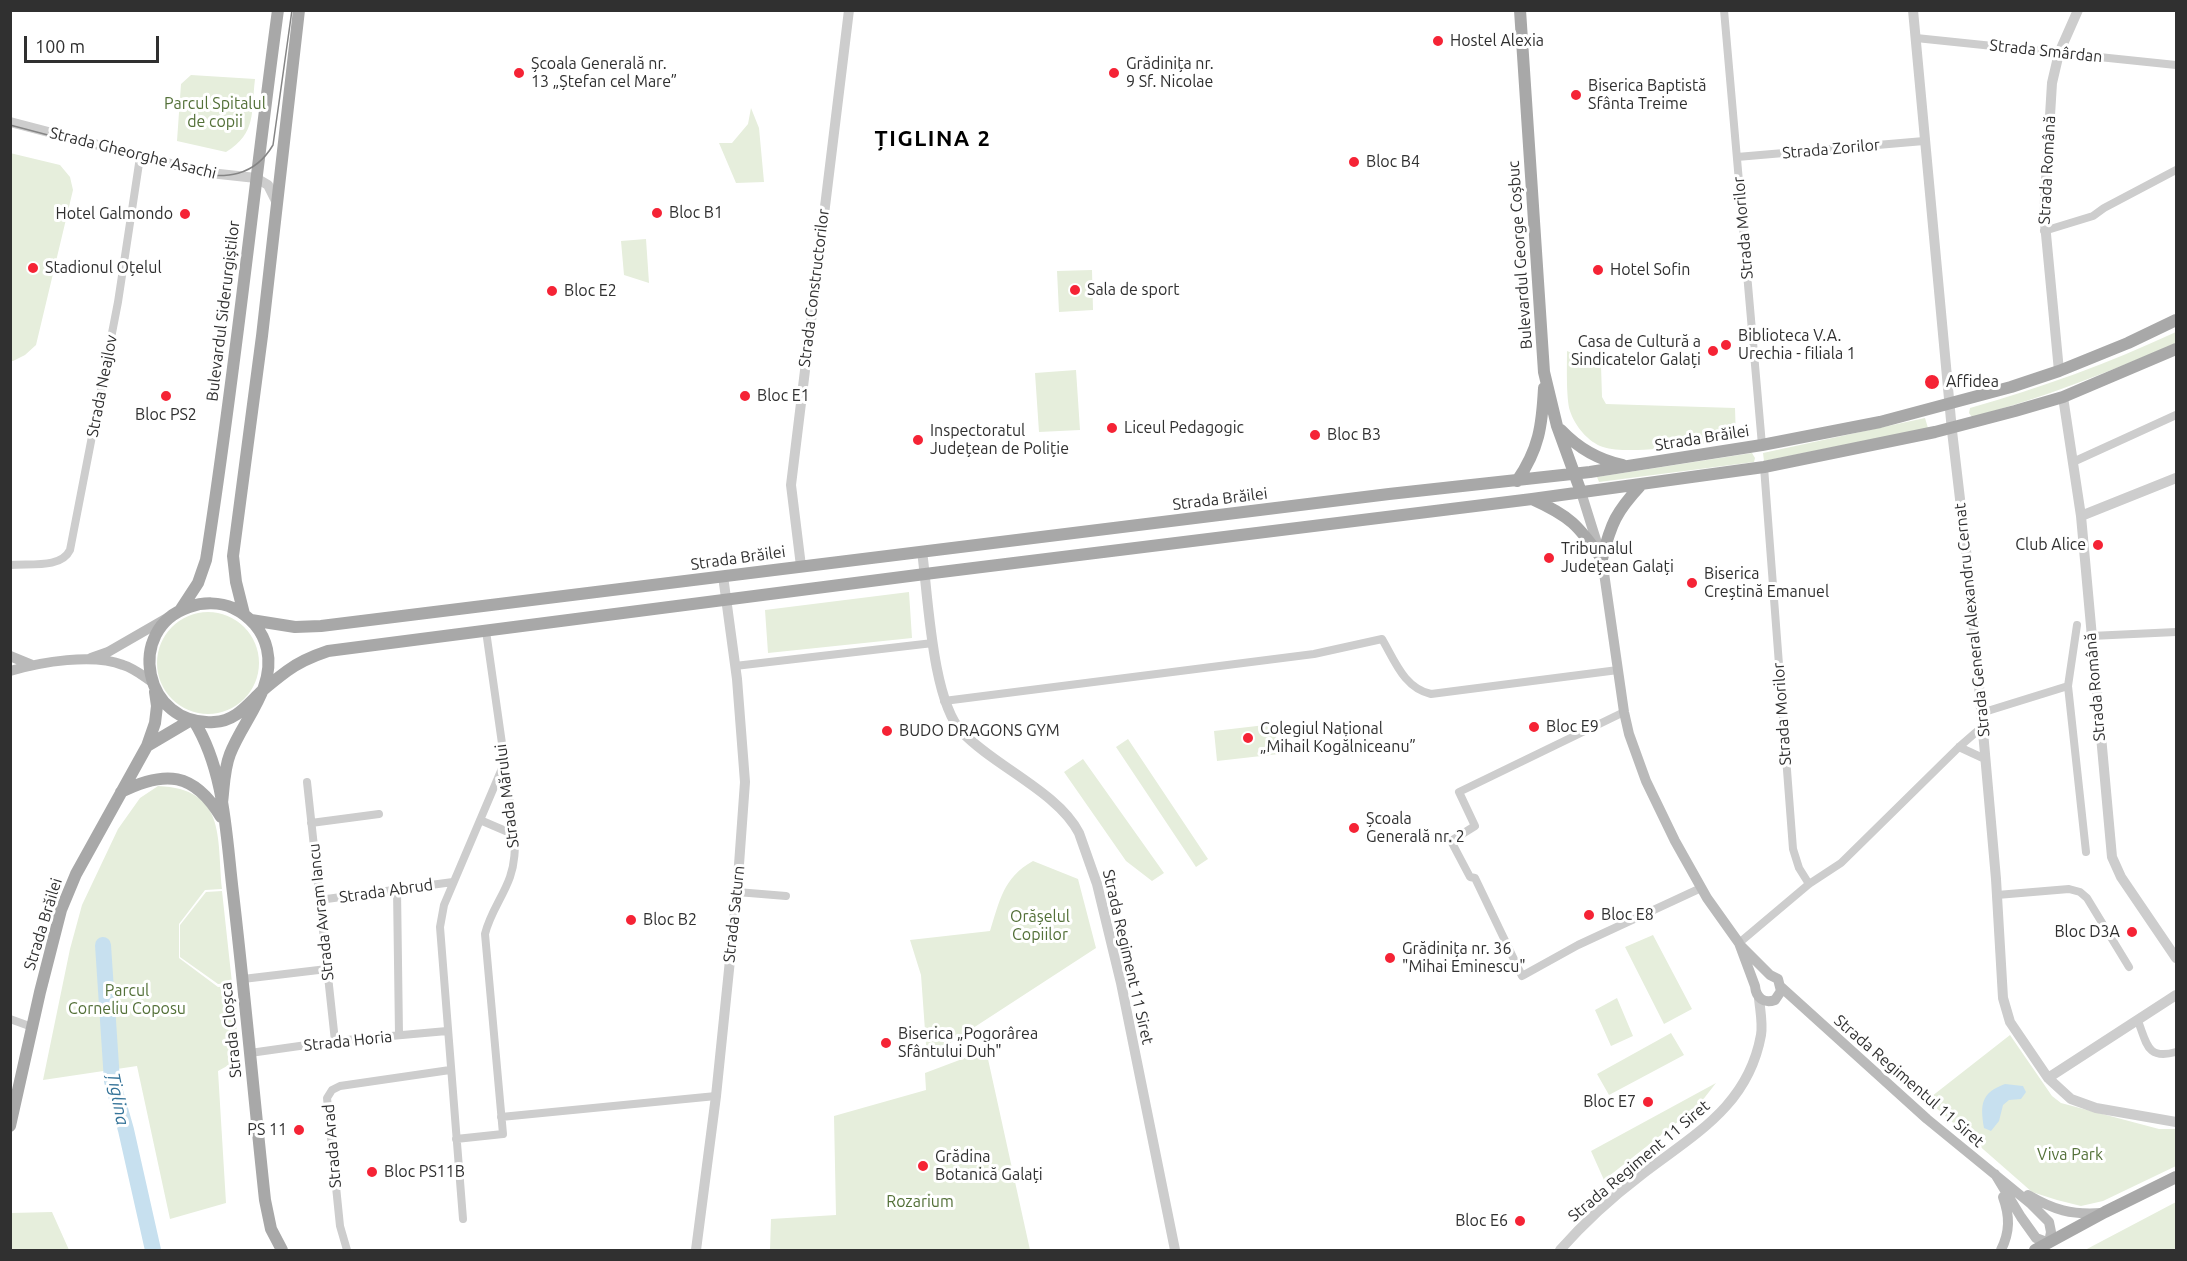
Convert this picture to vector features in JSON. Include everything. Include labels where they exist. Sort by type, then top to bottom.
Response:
[{"type":"main road","name":"Bulevardul Siderurgiștilor","points":[[177,612],[198,583],[206,560],[238,336],[278,10]]},
{"type":"main road","points":[[262,692],[267,676],[267,648],[263,636],[248,617],[236,582],[233,556],[262,336],[299,10]]},
{"type":"main road","name":"Bulevardul George Coșbuc","points":[[1520,10],[1544,372],[1557,426],[1581,492]]},
{"type":"main road","name":"Strada Brăilei","points":[[177,612],[197,604],[214,603],[231,607],[248,617],[295,627],[321,626],[1636,465],[1762,445],[1880,422],[1950,404],[2059,370],[2128,343],[2176,320]]},
{"type":"main road","points":[[177,612],[161,627],[151,646],[149,669],[153,685],[163,702],[171,710],[193,721],[214,723],[233,718],[289,670],[311,657],[328,651],[925,574],[1532,500],[1764,467],[1952,428],[2063,397],[2176,350]]},
{"type":"main road","points":[[1517,481],[1535,452],[1542,417],[1544,372]]},
{"type":"main road","points":[[1557,426],[1570,439],[1597,457],[1622,465],[1636,465]]},
{"type":"main road","points":[[1602,559],[1609,529],[1615,516],[1641,485]]},
{"type":"main road","name":"Strada Regiment 11 Siret","points":[[1581,492],[1602,559],[1624,712],[1646,780],[1675,841],[1701,888],[1740,945],[1768,975],[1778,980],[1781,987],[1779,996],[1773,1001]]},
{"type":"main road","points":[[1532,500],[1560,512],[1574,523],[1602,559]]},
{"type":"main road","points":[[88,659],[108,652],[177,612]]},
{"type":"main road","points":[[10,656],[32,665]]},
{"type":"main road","points":[[10,671],[32,665],[88,659],[113,661],[124,665],[153,685]]},
{"type":"main road","name":"Strada Brăilei","points":[[10,1126],[61,910],[76,874],[147,746],[155,723],[156,706],[153,685]]},
{"type":"main road","name":"Strada Cloșca","points":[[222,803],[229,756],[262,692]]},
{"type":"main road","points":[[147,746],[193,721]]},
{"type":"main road","name":"Strada Cloșca","points":[[193,721],[206,739],[211,753],[222,803],[243,979],[265,1200],[271,1228],[282,1251]]},
{"type":"main road","points":[[121,792],[149,780],[168,777],[181,780],[202,791],[224,820]]},
{"type":"main road","name":"Strada Regiment 11 Siret","points":[[1740,945],[1755,986],[1755,993],[1759,998]]},
{"type":"main road","points":[[1755,986],[1758,980],[1768,975]]},
{"type":"main road","name":"Strada Regimentul 11 Siret","points":[[1781,987],[1944,1134],[1995,1174]]},
{"type":"main road","points":[[1759,998],[1805,1009]]},
{"type":"main road","points":[[1995,1174],[2049,1207],[2081,1214],[2105,1212]]},
{"type":"main road","points":[[1995,1174],[2049,1222],[2051,1232],[2049,1243]]},
{"type":"main road","points":[[1995,1174],[2036,1238],[2049,1243]]},
{"type":"main road","points":[[1995,1174],[2008,1213],[2009,1229],[2001,1251]]},
{"type":"main road","points":[[2035,1251],[2105,1212],[2176,1177]]},
{"type":"street","name":"Strada Constructorilor","points":[[801,566],[791,485],[849,10]]},
{"type":"street","name":"Strada Morilor","points":[[1724,10],[1762,445]]},
{"type":"street","name":"Strada General Alexandru Cernat","points":[[1913,10],[1952,428],[1970,584],[2006,1013],[2048,1078],[2070,1099],[2082,1105],[2176,1122]]},
{"type":"street","name":"Strada Română","points":[[2059,370],[2044,231],[2049,115],[2052,84],[2059,53],[2078,10]]},
{"type":"street","name":"Strada Smârdan","points":[[1916,38],[2176,65]]},
{"type":"street","name":"Strada Gheorghe Asachi","points":[[10,122],[210,173],[256,178]]},
{"type":"street","name":"Strada Zorilor","points":[[1737,157],[1924,141]]},
{"type":"street","name":"Strada Neajlov","points":[[10,565],[58,561],[68,555],[70,550],[118,302],[140,157]]},
{"type":"street","points":[[2044,231],[2093,216],[2176,170]]},
{"type":"street","points":[[256,178],[268,185],[276,201]]},
{"type":"street","name":"Strada Română","points":[[2063,397],[2081,516],[2112,857],[2121,877],[2176,958]]},
{"type":"street","points":[[2073,462],[2176,415]]},
{"type":"street","name":"Strada Morilor","points":[[1764,467],[1793,849],[1799,868],[1809,884]]},
{"type":"street","points":[[2081,516],[2176,478]]},
{"type":"street","name":"Strada Regiment 11 Siret","points":[[922,551],[933,643],[944,701],[960,731],[992,758],[1056,804],[1079,832],[1097,884],[1120,983],[1175,1251]]},
{"type":"street","name":"Strada Saturn","points":[[696,1251],[716,1096],[737,892],[745,782],[735,666],[723,576]]},
{"type":"street","name":"Strada Română","points":[[2077,625],[2068,686],[2086,852]]},
{"type":"street","name":"Strada Mărului","points":[[456,1140],[503,1134],[485,934],[489,919],[510,876],[514,860],[515,834],[486,631]]},
{"type":"street","points":[[2091,636],[2176,632]]},
{"type":"street","points":[[944,701],[1314,654],[1382,639],[1408,682],[1419,691],[1431,694],[1617,670]]},
{"type":"street","points":[[735,666],[933,643]]},
{"type":"street","points":[[1981,713],[2068,686]]},
{"type":"street","points":[[1624,712],[1459,792],[1475,826],[1451,841],[1470,877],[1475,878],[1522,976],[1578,945],[1701,888]]},
{"type":"street","points":[[1740,945],[1809,884],[1840,863],[1982,727]]},
{"type":"street","points":[[1959,747],[1985,759]]},
{"type":"street","points":[[463,1219],[440,927],[444,905],[453,882],[504,765]]},
{"type":"street","name":"Strada Avram Iancu","points":[[307,782],[335,1041]]},
{"type":"street","points":[[311,823],[379,814]]},
{"type":"street","points":[[480,820],[515,834]]},
{"type":"street","name":"Strada Abrud","points":[[319,900],[453,882]]},
{"type":"street","points":[[397,889],[399,1035]]},
{"type":"street","points":[[1996,895],[2069,889],[2080,891],[2087,898],[2129,967]]},
{"type":"street","points":[[737,892],[786,896]]},
{"type":"street","points":[[243,979],[327,969]]},
{"type":"street","points":[[2048,1078],[2176,994]]},
{"type":"street","name":"Strada Regiment 11 Siret","points":[[1759,998],[1762,1027]]},
{"type":"street","name":"Strada Regiment 11 Siret","points":[[1560,1251],[1606,1204],[1638,1177],[1712,1123],[1727,1106],[1753,1065],[1762,1027],[1773,1001]]},
{"type":"street","points":[[10,1018],[32,1027]]},
{"type":"street","points":[[2138,1021],[2150,1050],[2155,1054],[2165,1055],[2176,1052]]},
{"type":"street","name":"Strada Horia","points":[[250,1053],[335,1041],[447,1031]]},
{"type":"street","name":"Strada Arad","points":[[347,1251],[340,1226],[327,1098],[332,1090],[340,1086],[450,1070]]},
{"type":"street","points":[[501,1117],[716,1096]]},
{"type":"green space","name":"Parcul Spitalul de copii","points":[[191,75],[255,79],[251,121],[248,129],[236,145],[226,152],[177,141],[181,84]]},
{"type":"green space","points":[[751,108],[759,128],[764,182],[736,183],[719,143],[732,143],[748,124]]},
{"type":"green space","name":"Stadionul Oțelul","points":[[10,153],[60,165],[70,177],[73,190],[36,345],[25,355],[13,361],[10,361]]},
{"type":"green space","points":[[646,239],[649,283],[624,275],[621,241]]},
{"type":"green space","name":"Sala de sport","points":[[1092,270],[1093,310],[1059,312],[1057,271]]},
{"type":"green space","points":[[2176,332],[2176,343],[2101,374],[1999,410],[1972,417],[1969,413],[1970,408],[2074,374]]},
{"type":"green space","points":[[1567,351],[1601,365],[1602,397],[1606,404],[1735,408],[1736,439],[1688,446],[1631,450],[1597,445],[1583,433],[1570,411],[1567,390]]},
{"type":"green space","points":[[1076,370],[1080,430],[1039,432],[1035,373]]},
{"type":"green space","points":[[1925,418],[1928,428],[1764,461],[1763,453]]},
{"type":"green space","points":[[1752,453],[1755,458],[1754,462],[1599,482],[1597,477]]},
{"type":"green space","points":[[909,592],[912,638],[768,653],[765,610]]},
{"type":"green space","points":[[208,612],[227,616],[244,627],[255,644],[259,663],[255,682],[244,699],[227,710],[208,714],[189,710],[172,699],[161,682],[157,663],[161,644],[172,627],[189,616]]},
{"type":"green space","points":[[1274,724],[1279,754],[1217,761],[1214,731]]},
{"type":"green space","points":[[1128,739],[1208,859],[1196,867],[1116,747]]},
{"type":"green space","points":[[1083,759],[1164,873],[1152,881],[1126,861],[1064,772]]},
{"type":"green space","name":"Parcul Corneliu Coposu","points":[[158,786],[180,789],[196,796],[207,806],[214,819],[222,889],[205,890],[179,924],[179,958],[218,987],[232,986],[240,1059],[218,1071],[226,1203],[170,1219],[137,1066],[43,1080],[70,949],[82,905],[118,829],[140,798]]},
{"type":"green space","name":"Orășelul Copiilor","points":[[1033,861],[1078,879],[1096,948],[927,1058],[921,975],[910,940],[990,931],[1000,900],[1009,882]]},
{"type":"green space","points":[[222,891],[232,983],[218,984],[180,957],[180,925],[206,892]]},
{"type":"green space","points":[[1653,935],[1692,1009],[1664,1024],[1625,947]]},
{"type":"green space","points":[[1617,998],[1633,1036],[1611,1046],[1595,1010]]},
{"type":"green space","points":[[1671,1033],[1684,1055],[1609,1095],[1597,1074]]},
{"type":"green space","name":"Viva Park","points":[[2010,1035],[2052,1096],[2061,1103],[2159,1129],[2176,1129],[2176,1166],[2103,1201],[2081,1206],[2032,1192],[1927,1100]]},
{"type":"green space","name":"Grădina Botanică Galați","points":[[986,1050],[1030,1250],[770,1250],[771,1219],[836,1215],[834,1116],[926,1090],[925,1073]]},
{"type":"green space","points":[[1716,1083],[1698,1106],[1604,1180],[1591,1151]]},
{"type":"green space","points":[[2176,1202],[2176,1250],[2085,1250]]},
{"type":"green space","points":[[52,1212],[69,1250],[11,1250],[11,1213]]},
{"type":"water","points":[[2005,1084],[2023,1086],[2026,1092],[2021,1099],[2009,1100],[2003,1105],[1999,1121],[1991,1131],[1984,1128],[1982,1112],[1984,1100],[1991,1091]]},
{"type":"waterway","name":"Țiglina","points":[[103,945],[112,1081],[126,1130],[153,1250]]},
{"type":"tram line","points":[[10,125],[192,173],[216,176],[248,170],[257,164],[273,145],[292,10]]},
{"type":"place","name":"Hostel Alexia","points":[[1438,41]]},
{"type":"place","name":"Școala Generală nr. 13 „Ștefan cel Mare”","points":[[519,73]]},
{"type":"place","name":"Grădinița nr. 9 Sf. Nicolae","points":[[1114,73]]},
{"type":"place","name":"Biserica Baptistă Sfânta Treime","points":[[1576,95]]},
{"type":"place","name":"Bloc B4","points":[[1354,162]]},
{"type":"place","name":"Bloc B1","points":[[657,213]]},
{"type":"place","name":"Hotel Galmondo","points":[[185,214]]},
{"type":"place","name":"Stadionul Oțelul","points":[[33,268]]},
{"type":"place","name":"Hotel Sofin","points":[[1598,270]]},
{"type":"place","name":"Sala de sport","points":[[1075,290]]},
{"type":"place","name":"Bloc E2","points":[[552,291]]},
{"type":"place","name":"Biblioteca V.A. Urechia - filiala 1","points":[[1726,345]]},
{"type":"place","name":"Casa de Cultură a Sindicatelor Galați","points":[[1713,351]]},
{"type":"place","name":"Affidea","points":[[1932,382]]},
{"type":"place","name":"Bloc PS2","points":[[166,396]]},
{"type":"place","name":"Bloc E1","points":[[745,396]]},
{"type":"place","name":"Liceul Pedagogic","points":[[1112,428]]},
{"type":"place","name":"Bloc B3","points":[[1315,435]]},
{"type":"place","name":"Inspectoratul Județean de Poliție","points":[[918,440]]},
{"type":"place","name":"Club Alice","points":[[2098,545]]},
{"type":"place","name":"Tribunalul Județean Galați","points":[[1549,558]]},
{"type":"place","name":"Biserica Creștină Emanuel","points":[[1692,583]]},
{"type":"place","name":"Bloc E9","points":[[1534,727]]},
{"type":"place","name":"BUDO DRAGONS GYM","points":[[887,731]]},
{"type":"place","name":"Colegiul Național „Mihail Kogălniceanu”","points":[[1248,738]]},
{"type":"place","name":"Școala Generală nr. 2","points":[[1354,828]]},
{"type":"place","name":"Bloc E8","points":[[1589,915]]},
{"type":"place","name":"Bloc B2","points":[[631,920]]},
{"type":"place","name":"Bloc D3A","points":[[2132,932]]},
{"type":"place","name":"Grădinița nr. 36 \"Mihai Eminescu\"","points":[[1390,958]]},
{"type":"place","name":"Biserica „Pogorârea Sfântului Duh\"","points":[[886,1043]]},
{"type":"place","name":"Bloc E7","points":[[1648,1102]]},
{"type":"place","name":"PS 11","points":[[299,1130]]},
{"type":"place","name":"Grădina Botanică Galați","points":[[923,1166]]},
{"type":"place","name":"Bloc PS11B","points":[[372,1172]]},
{"type":"place","name":"Bloc E6","points":[[1520,1221]]},
{"type":"district","name":"ȚIGLINA 2","points":[[933,139]]},
{"type":"park label","name":"Rozarium","points":[[920,1202]]}]
